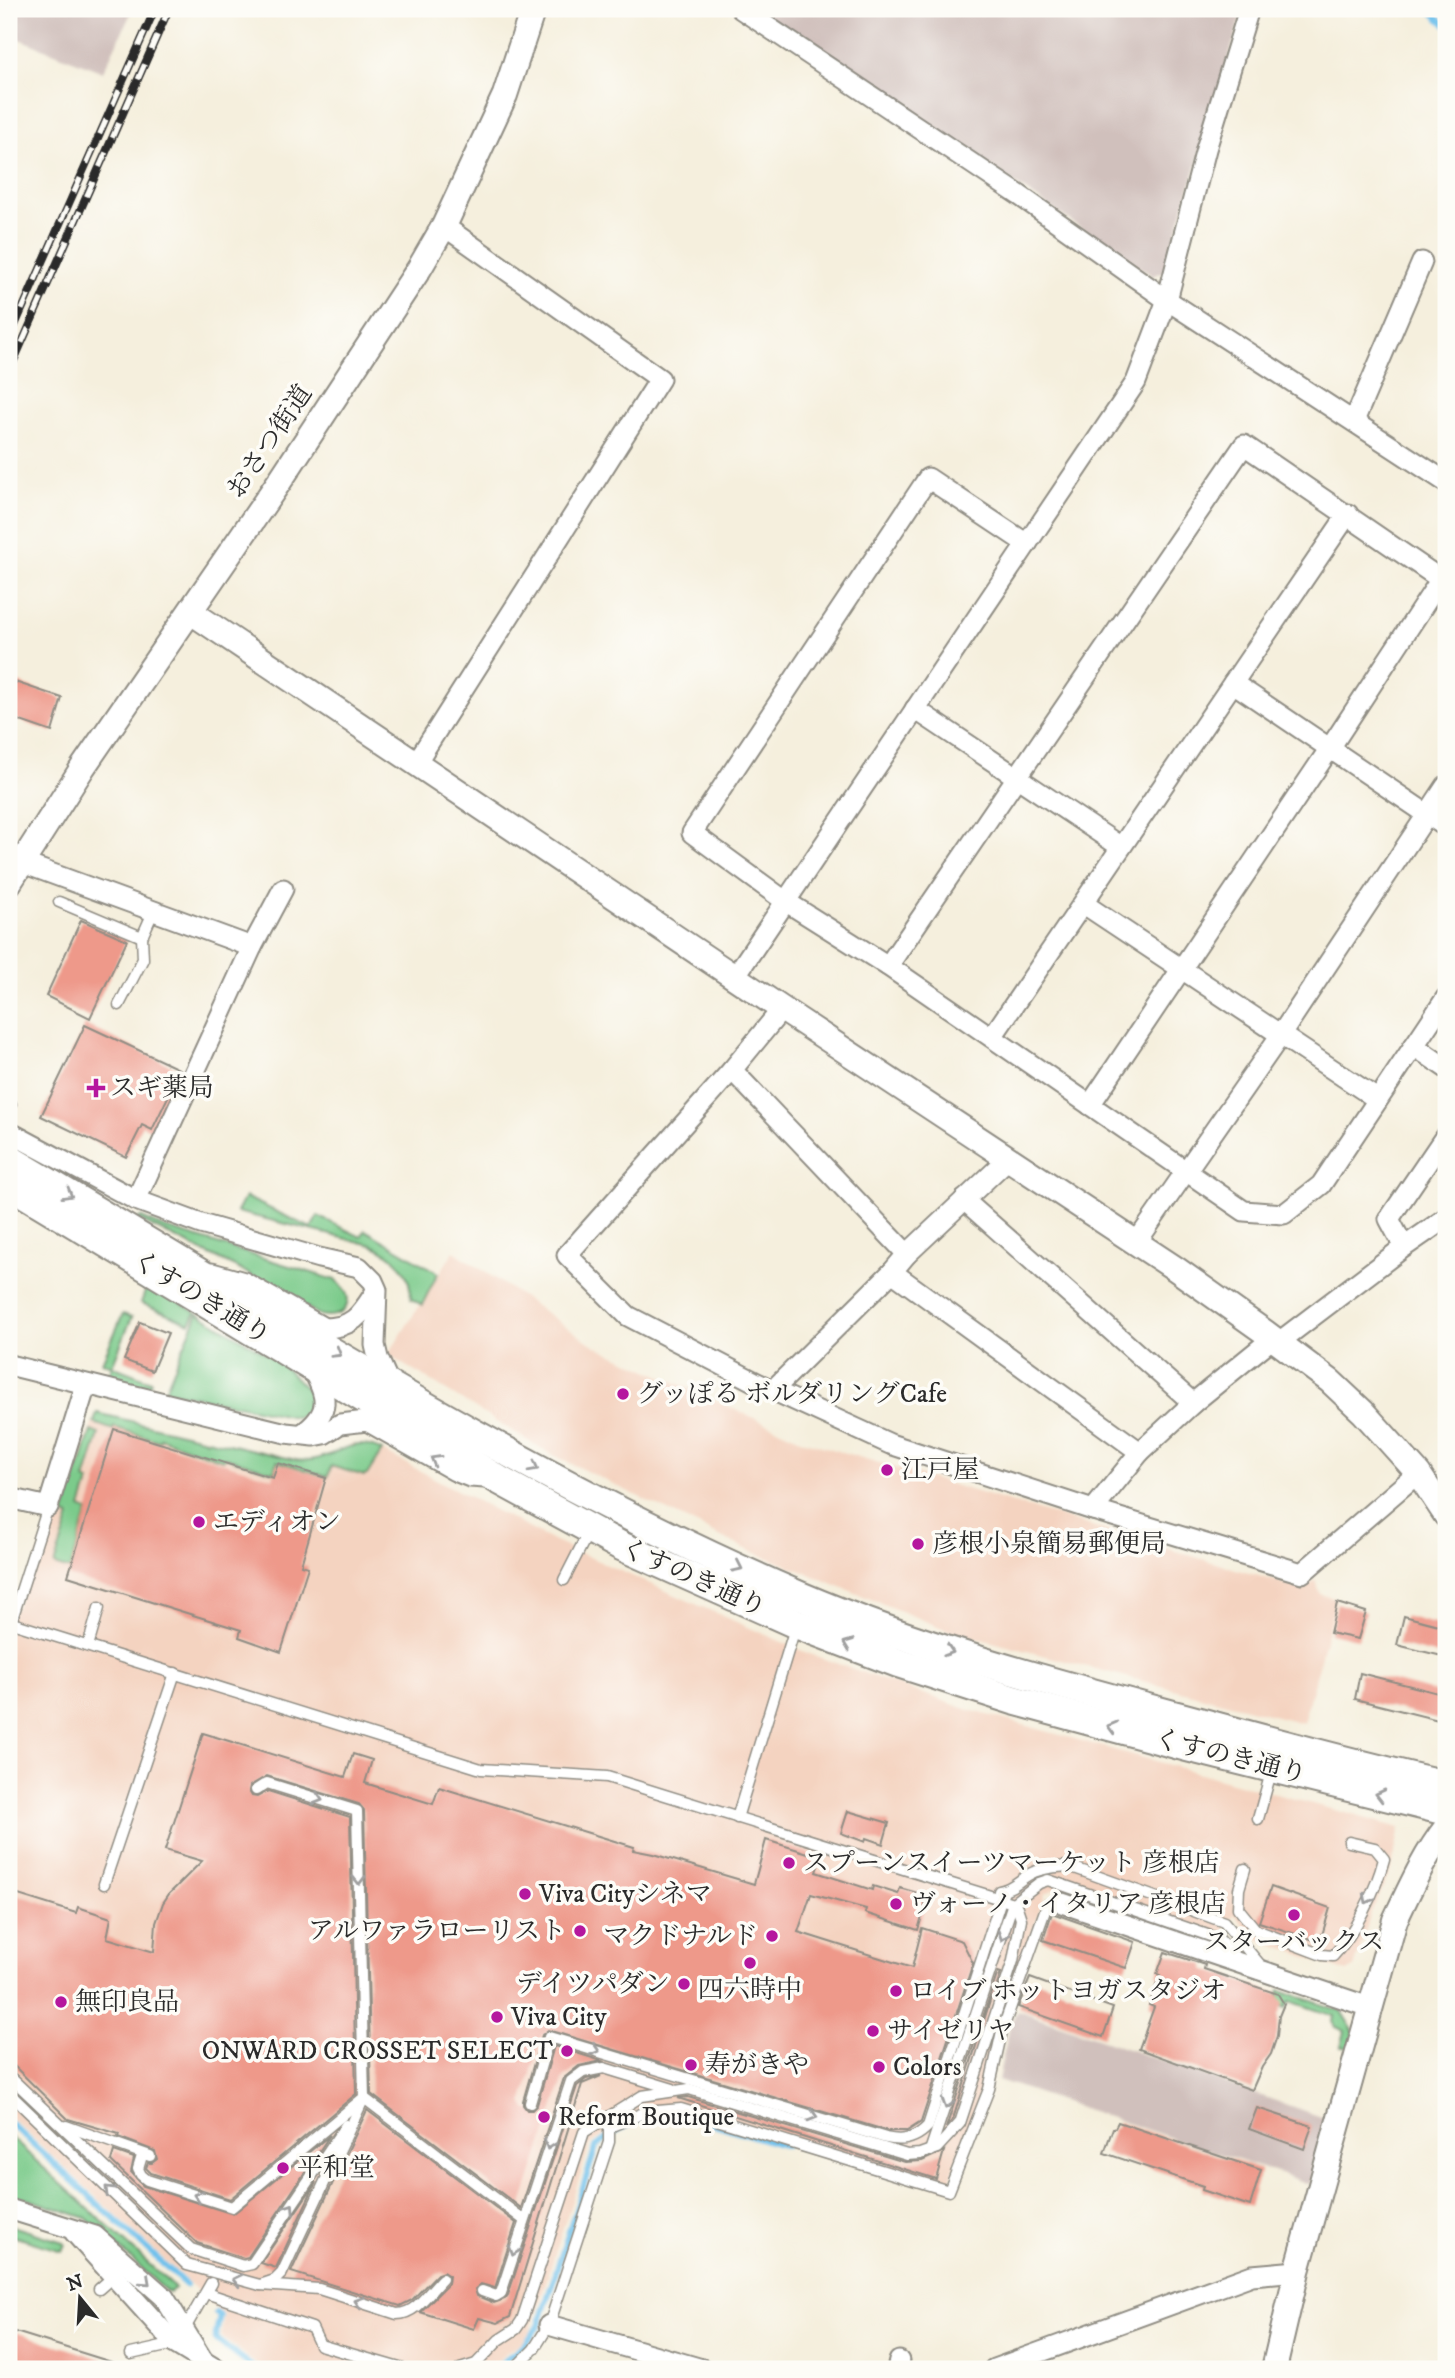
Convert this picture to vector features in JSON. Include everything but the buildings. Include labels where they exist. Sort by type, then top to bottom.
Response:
[{"type":"main road","name":"くすのき通り","points":[[9,1159],[310,1364],[499,1480],[621,1546],[796,1624],[898,1663],[1013,1700],[1446,1811]]},
{"type":"main road","name":"くすのき通り","points":[[9,1184],[154,1257],[193,1269],[491,1443],[620,1513],[800,1596],[905,1637],[1018,1673],[1446,1785]]},
{"type":"street","name":"おさつ街道","points":[[13,868],[191,612],[355,368],[444,226],[505,95],[533,9]]},
{"type":"street","points":[[741,9],[1018,195],[1167,300],[1446,482]]},
{"type":"street","points":[[736,975],[1136,382],[1167,300],[1206,149],[1249,9]]},
{"type":"street","points":[[416,763],[660,379],[444,226]]},
{"type":"street","points":[[1354,421],[1422,262]]},
{"type":"street","points":[[888,966],[1244,445],[1348,514],[1443,581],[1090,1105]]},
{"type":"street","points":[[1027,544],[928,478],[692,834],[785,901],[888,966],[1244,1211],[1284,1214],[1321,1185],[1446,998]]},
{"type":"street","points":[[992,1037],[1348,514]]},
{"type":"street","points":[[191,612],[1136,1243],[1276,1340],[1330,1381],[1363,1412],[1418,1473],[1446,1515]]},
{"type":"street","points":[[1233,683],[1446,827]]},
{"type":"street","points":[[915,709],[1121,847]]},
{"type":"street","points":[[1136,1243],[1280,1036],[1446,786]]},
{"type":"street","points":[[13,868],[154,910],[252,947]]},
{"type":"street","points":[[136,1200],[202,1044],[283,889]]},
{"type":"street","points":[[1084,904],[1377,1099]]},
{"type":"street","points":[[782,1009],[732,1070],[567,1255],[628,1315],[773,1390],[890,1444],[1093,1510],[1302,1573],[1418,1473]]},
{"type":"street","points":[[1414,1046],[1446,1068]]},
{"type":"street","points":[[732,1070],[907,1254]]},
{"type":"street","points":[[9,1132],[136,1200],[201,1224],[359,1267],[373,1281],[377,1290],[375,1345],[390,1385]]},
{"type":"street","points":[[1404,1247],[1389,1219],[1446,1135]]},
{"type":"street","points":[[773,1390],[907,1254],[1009,1158]]},
{"type":"street","points":[[964,1200],[1194,1403]]},
{"type":"street","points":[[1093,1510],[1140,1452],[1194,1403],[1276,1340],[1446,1219]]},
{"type":"street","points":[[193,1269],[244,1282],[324,1328],[339,1328],[351,1323],[362,1313],[377,1290]]},
{"type":"street","points":[[892,1272],[1140,1452]]},
{"type":"street","points":[[302,1434],[320,1418],[325,1398],[310,1364]]},
{"type":"street","points":[[9,1365],[251,1426],[313,1436],[324,1434],[340,1424],[367,1421],[455,1471],[470,1477],[499,1480]]},
{"type":"street","points":[[9,1498],[48,1507],[86,1385]]},
{"type":"street","points":[[1274,2369],[1349,2072],[1372,2008],[1395,1920],[1446,1828]]},
{"type":"street","points":[[1062,1903],[1152,1940],[1240,1963],[1372,2008]]},
{"type":"street","points":[[9,2209],[95,2236],[164,2297],[179,2337]]},
{"type":"street","points":[[71,2229],[106,2283],[179,2337],[209,2364]]},
{"type":"street","points":[[994,2369],[1252,2276],[1297,2271]]},
{"type":"street","points":[[549,2325],[702,2369]]},
{"type":"lane","points":[[59,902],[142,937]]},
{"type":"lane","points":[[119,1005],[144,959],[142,937],[154,910]]},
{"type":"lane","points":[[48,1507],[10,1622],[481,1769],[603,1776],[981,1893],[1002,1894],[1017,1907],[1021,1919],[1013,1961],[960,2123],[937,2148],[907,2155],[689,2089],[642,2096],[584,2132],[522,2320],[516,2329],[499,2340],[476,2364],[460,2369]]},
{"type":"lane","points":[[564,1580],[590,1530]]},
{"type":"lane","points":[[22,1553],[33,1556]]},
{"type":"lane","points":[[88,1646],[99,1608]]},
{"type":"lane","points":[[737,1818],[796,1624]]},
{"type":"lane","points":[[104,1884],[174,1673]]},
{"type":"lane","points":[[1258,1819],[1272,1768]]},
{"type":"lane","points":[[256,1790],[267,1783],[357,1811],[364,2098],[282,2273],[275,2280],[260,2285]]},
{"type":"lane","points":[[1245,1869],[1239,1889],[1238,1908],[1256,1930],[1322,1955],[1333,1956],[1345,1943],[1379,1877],[1384,1859],[1375,1848],[1349,1842]]},
{"type":"lane","points":[[530,2103],[549,2037],[886,2138],[898,2141],[909,2139],[928,2126],[1002,1894],[1033,1872],[1050,1867],[1069,1866],[1224,1922],[1266,1972]]},
{"type":"lane","points":[[482,2291],[496,2296],[501,2293],[571,2081],[583,2071],[604,2068],[909,2161],[926,2156],[933,2145],[1013,1903],[1039,1883],[1048,1880],[1219,1939],[1240,1963]]},
{"type":"lane","points":[[609,2134],[646,2112],[681,2109],[949,2191],[988,2102],[1002,2031],[1047,1905],[1062,1903]]},
{"type":"lane","points":[[9,2076],[191,2249],[243,2266],[252,2264],[364,2098]]},
{"type":"lane","points":[[9,2092],[187,2265],[260,2285],[318,2289],[397,2314],[406,2314],[412,2310],[442,2279]]},
{"type":"lane","points":[[62,2125],[145,2158],[138,2169],[147,2180],[232,2207],[364,2098]]},
{"type":"lane","points":[[364,2098],[524,2220]]},
{"type":"lane","points":[[514,2369],[534,2349],[549,2325],[609,2134],[610,2116]]},
{"type":"lane","points":[[131,2354],[179,2337],[209,2288],[312,2328],[320,2344],[403,2369]]},
{"type":"shaded area","points":[[9,9],[133,9],[103,72],[9,35]]},
{"type":"shaded area","points":[[753,9],[1243,9],[1165,271],[1153,276]]},
{"type":"shaded area","points":[[454,1251],[595,1346],[805,1441],[1303,1589],[1316,1580],[1320,1594],[1336,1599],[1303,1723],[950,1631],[744,1548],[543,1450],[388,1355]]},
{"type":"shaded area","points":[[97,1413],[306,1461],[325,1458],[352,1444],[371,1445],[555,1542],[807,1653],[969,1710],[1400,1828],[1391,1870],[1371,1913],[1354,1968],[1347,1972],[1254,1937],[1234,1914],[1216,1943],[1054,1889],[1045,1894],[998,2032],[984,2089],[947,2188],[681,2105],[618,2126],[590,2145],[530,2332],[523,2341],[505,2353],[492,2369],[262,2369],[221,2337],[224,2315],[9,2116],[9,1607],[16,1609]]},
{"type":"shaded area","points":[[1017,2010],[1330,2120],[1310,2184],[998,2080],[1009,2029]]},
{"type":"green space","points":[[245,1197],[311,1228],[318,1216],[361,1237],[365,1230],[438,1273],[422,1305],[411,1299],[405,1273],[395,1259],[381,1249],[237,1212]]},
{"type":"green space","points":[[140,1217],[162,1227],[335,1280],[346,1293],[347,1306],[337,1314],[320,1315],[245,1272],[138,1220]]},
{"type":"green space","points":[[148,1283],[196,1312],[190,1323],[141,1303]]},
{"type":"green space","points":[[198,1313],[277,1360],[312,1394],[313,1404],[310,1411],[294,1417],[165,1390]]},
{"type":"green space","points":[[123,1314],[132,1317],[112,1366],[102,1362]]},
{"type":"green space","points":[[112,1366],[151,1381],[149,1387],[107,1379]]},
{"type":"green space","points":[[97,1413],[206,1439],[205,1442],[207,1439],[296,1460],[320,1458],[359,1445],[382,1451],[364,1476],[331,1466],[328,1477],[277,1461],[274,1472],[225,1457],[223,1460],[160,1438],[159,1441],[114,1427],[113,1430],[94,1423]]},
{"type":"green space","points":[[91,1431],[99,1434],[85,1480],[89,1482],[81,1508],[88,1511],[70,1570],[54,1565],[70,1517],[64,1515]]},
{"type":"green space","points":[[1280,1990],[1341,2011],[1354,2032],[1349,2048],[1341,2047],[1345,2031],[1336,2027],[1334,2016],[1290,2001],[1286,2008],[1277,2004]]},
{"type":"green space","points":[[9,2136],[175,2288],[170,2292],[166,2291],[86,2218],[9,2193]]},
{"type":"green space","points":[[9,2225],[65,2244],[62,2251],[9,2235]]},
{"type":"waterway","points":[[1429,9],[1446,25]]},
{"type":"waterway","points":[[497,2369],[526,2343],[539,2325],[596,2147],[621,2128],[647,2117],[681,2114],[786,2146]]},
{"type":"waterway","points":[[9,2122],[186,2285]]},
{"type":"waterway","points":[[216,2313],[220,2316],[215,2339],[255,2369]]},
{"type":"railway","points":[[9,339],[155,9]]},
{"type":"railway","points":[[9,372],[169,9]]},
{"type":"place","name":"スギ薬局","points":[[96,1088]]},
{"type":"place","name":"グッぽる ボルダリングCafe","points":[[623,1394]]},
{"type":"place","name":"江戸屋","points":[[887,1470]]},
{"type":"place","name":"エディオン","points":[[199,1522]]},
{"type":"place","name":"彦根小泉簡易郵便局","points":[[918,1544]]},
{"type":"place","name":"スプーンスイーツマーケット 彦根店","points":[[789,1863]]},
{"type":"place","name":"Viva Cityシネマ","points":[[525,1894]]},
{"type":"place","name":"ヴォーノ・イタリア 彦根店","points":[[896,1904]]},
{"type":"place","name":"スターバックス","points":[[1294,1915]]},
{"type":"place","name":"アルワァラローリスト","points":[[580,1931]]},
{"type":"place","name":"マクドナルド","points":[[772,1936]]},
{"type":"place","name":"四六時中","points":[[750,1963]]},
{"type":"place","name":"デイツパダン","points":[[684,1984]]},
{"type":"place","name":"ロイブ ホットヨガスタジオ","points":[[896,1991]]},
{"type":"place","name":"無印良品","points":[[61,2002]]},
{"type":"place","name":"Viva City","points":[[497,2017]]},
{"type":"place","name":"サイゼリヤ","points":[[873,2031]]},
{"type":"place","name":"ONWARD CROSSET SELECT","points":[[567,2051]]},
{"type":"place","name":"寿がきや","points":[[691,2065]]},
{"type":"place","name":"Colors","points":[[879,2067]]},
{"type":"place","name":"Reform Boutique","points":[[544,2117]]},
{"type":"place","name":"平和堂","points":[[283,2168]]}]
